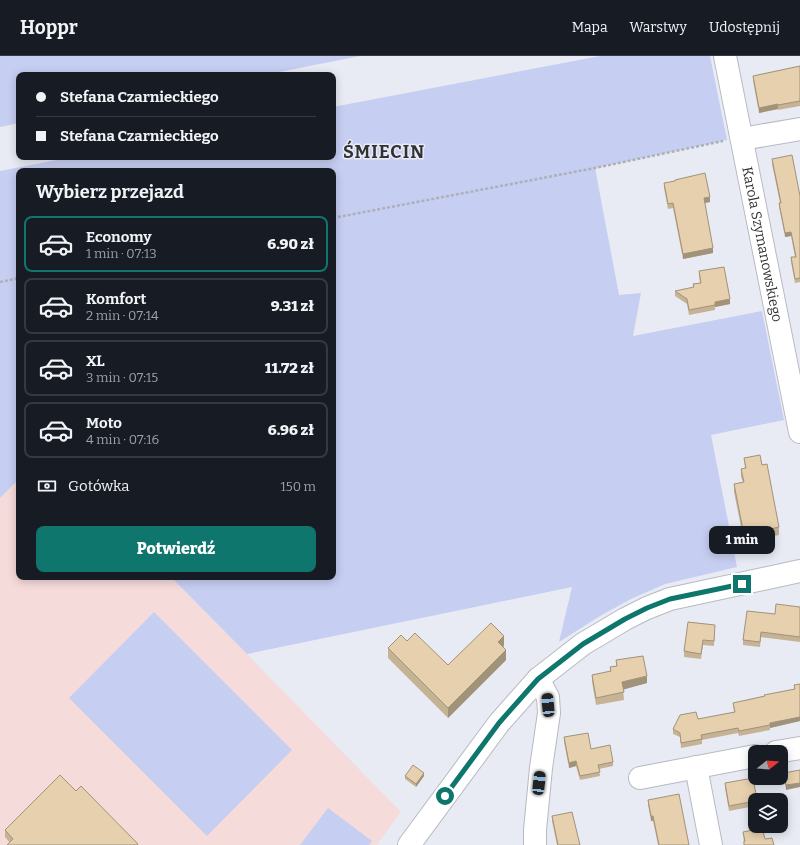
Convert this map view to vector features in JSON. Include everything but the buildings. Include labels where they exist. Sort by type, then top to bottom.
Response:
[{"type":"street","name":"Karola Szymanowskiego","points":[[725,56],[797,406],[800,432]]},
{"type":"street","points":[[742,139],[800,129]]},
{"type":"street","points":[[409,845],[499,723],[538,679],[583,644],[625,619],[670,599],[800,571]]},
{"type":"street","points":[[535,845],[541,768],[549,713],[548,696],[538,679]]},
{"type":"street","points":[[788,750],[800,748]]},
{"type":"street","points":[[640,778],[748,757]]},
{"type":"street","points":[[696,767],[711,845]]},
{"type":"path","points":[[336,217],[595,168],[727,140],[742,139]]},
{"type":"path","points":[[0,282],[16,279]]},
{"type":"shaded area","points":[[0,56],[360,56],[279,72],[16,72],[16,124],[0,127]]},
{"type":"shaded area","points":[[600,56],[710,56],[727,140],[595,168],[619,295],[641,293],[633,336],[762,311],[784,420],[711,435],[737,567],[665,584],[631,599],[600,616],[559,642],[572,587],[247,654],[174,580],[336,580],[336,168],[16,168],[16,482],[0,498],[0,171],[57,160],[336,160],[336,106]]},
{"type":"shaded area","points":[[16,482],[16,580],[174,580],[401,812],[377,845],[0,845],[0,498]]},
{"type":"shaded area","points":[[154,612],[292,750],[207,836],[69,698]]},
{"type":"shaded area","points":[[328,808],[372,841],[369,845],[300,845]]},
{"type":"district","name":"ŚMIECIN","points":[[384,152]]},
{"type":"route","points":[[445,796],[499,723],[538,679],[583,644],[625,619],[670,599],[742,584]]}]
